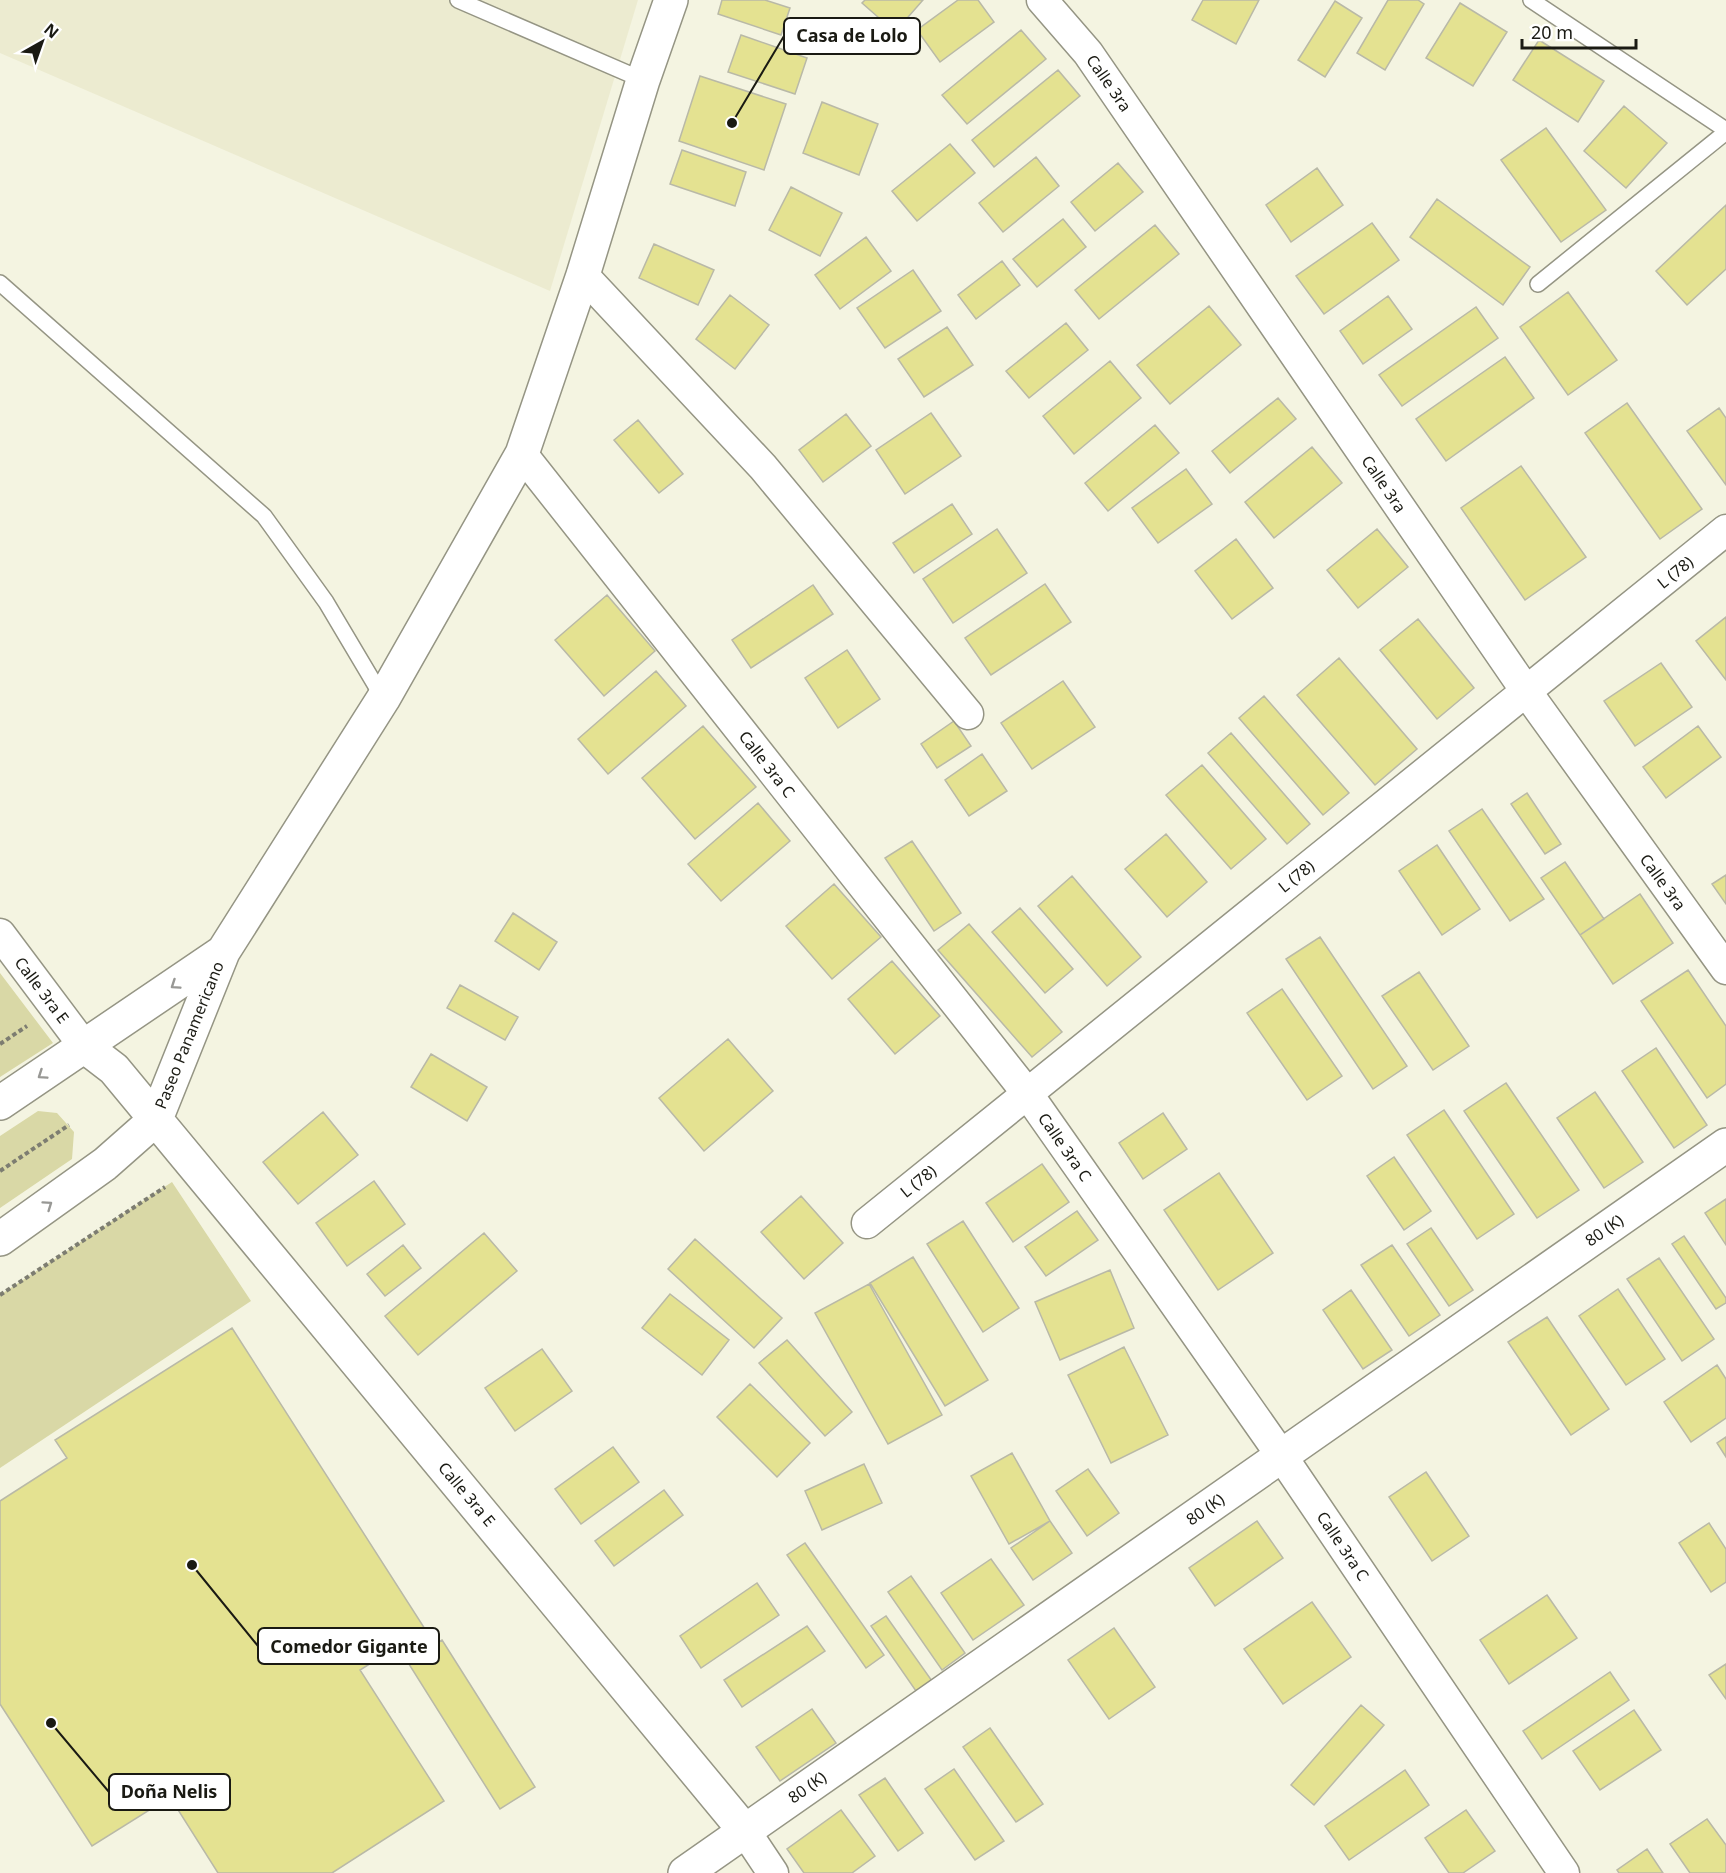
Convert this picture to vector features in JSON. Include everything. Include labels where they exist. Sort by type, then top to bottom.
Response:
[{"type":"street","points":[[223,952],[383,699],[522,454],[583,275],[671,0]]},
{"type":"street","name":"Calle 3ra","points":[[1041,0],[1088,53],[1526,691],[1726,969]]},
{"type":"street","points":[[583,275],[763,467],[968,714]]},
{"type":"street","name":"Calle 3ra C","points":[[522,454],[1027,1093],[1281,1455],[1564,1873]]},
{"type":"street","name":"L (78)","points":[[867,1222],[1726,530]]},
{"type":"street","name":"Calle 3ra E","points":[[0,933],[84,1046],[114,1069],[195,1165],[745,1831],[773,1873]]},
{"type":"street","name":"Paseo Panamericano","points":[[0,1103],[223,952]]},
{"type":"street","name":"Paseo Panamericano","points":[[0,1239],[105,1164],[156,1119],[223,952]]},
{"type":"street","name":"80 (K)","points":[[685,1873],[1726,1145]]},
{"type":"lane","points":[[1532,0],[1726,131],[1538,284]]},
{"type":"lane","points":[[464,1],[644,80]]},
{"type":"lane","points":[[0,283],[264,516],[326,602],[383,699]]},
{"type":"path","points":[[0,1172],[69,1125]]},
{"type":"path","points":[[0,1295],[195,1165]]},
{"type":"shaded area","points":[[0,0],[638,0],[550,291],[0,53]]},
{"type":"green space","points":[[0,973],[53,1043],[0,1077]]},
{"type":"green space","points":[[38,1111],[57,1113],[74,1132],[72,1159],[0,1208],[0,1136]]},
{"type":"green space","points":[[172,1182],[251,1301],[0,1468],[0,1295]]},
{"type":"building","points":[[722,0],[765,0],[790,8],[781,35],[718,14]]},
{"type":"building","points":[[865,0],[923,0],[895,32],[862,3]]},
{"type":"building","points":[[958,0],[978,0],[994,22],[940,62],[917,30]]},
{"type":"building","points":[[1203,0],[1259,0],[1236,44],[1192,20]]},
{"type":"building","points":[[1388,0],[1418,0],[1424,4],[1385,70],[1357,53]]},
{"type":"building","points":[[1335,1],[1362,18],[1325,77],[1298,60]]},
{"type":"building","points":[[1460,3],[1507,32],[1473,86],[1426,58]]},
{"type":"building","points":[[1021,30],[1046,59],[967,124],[942,95]]},
{"type":"building","points":[[741,35],[807,58],[795,94],[728,72]]},
{"type":"building","points":[[1539,40],[1604,81],[1578,122],[1513,80]]},
{"type":"building","points":[[1058,70],[1080,96],[994,167],[972,140]]},
{"type":"building","points":[[700,76],[786,104],[764,170],[679,141]]},
{"type":"building","points":[[822,102],[878,124],[859,175],[803,153]]},
{"type":"building","points":[[1624,106],[1667,143],[1626,188],[1584,151]]},
{"type":"building","points":[[1546,128],[1606,210],[1561,242],[1501,160]]},
{"type":"building","points":[[950,144],[975,173],[917,221],[892,191]]},
{"type":"building","points":[[682,150],[746,172],[735,206],[670,184]]},
{"type":"building","points":[[1036,157],[1059,186],[1003,232],[979,203]]},
{"type":"building","points":[[1118,163],[1143,192],[1095,231],[1071,202]]},
{"type":"building","points":[[1317,168],[1343,205],[1291,242],[1266,205]]},
{"type":"building","points":[[791,187],[842,213],[820,256],[769,230]]},
{"type":"building","points":[[1437,199],[1530,267],[1503,305],[1410,237]]},
{"type":"building","points":[[1726,205],[1726,269],[1687,305],[1656,271]]},
{"type":"building","points":[[1063,219],[1086,247],[1037,287],[1013,259]]},
{"type":"building","points":[[1372,223],[1399,260],[1324,314],[1296,276]]},
{"type":"building","points":[[1155,225],[1179,254],[1099,319],[1075,290]]},
{"type":"building","points":[[866,237],[891,271],[840,309],[815,275]]},
{"type":"building","points":[[654,244],[714,270],[698,305],[639,278]]},
{"type":"building","points":[[1002,261],[1020,285],[976,319],[958,295]]},
{"type":"building","points":[[913,270],[941,311],[885,348],[857,308]]},
{"type":"building","points":[[1568,292],[1617,360],[1568,395],[1520,327]]},
{"type":"building","points":[[730,295],[769,325],[735,369],[696,339]]},
{"type":"building","points":[[1388,296],[1412,329],[1363,364],[1340,331]]},
{"type":"building","points":[[1209,306],[1241,345],[1170,404],[1137,365]]},
{"type":"building","points":[[1476,307],[1498,338],[1402,406],[1379,375]]},
{"type":"building","points":[[1066,323],[1088,350],[1029,398],[1006,371]]},
{"type":"building","points":[[947,327],[973,365],[924,397],[898,359]]},
{"type":"building","points":[[1505,357],[1534,398],[1446,461],[1416,419]]},
{"type":"building","points":[[1110,361],[1141,398],[1074,454],[1043,416]]},
{"type":"building","points":[[1278,398],[1296,419],[1230,473],[1212,451]]},
{"type":"building","points":[[1627,403],[1702,509],[1660,539],[1585,433]]},
{"type":"building","points":[[1719,408],[1726,418],[1726,485],[1687,431]]},
{"type":"building","points":[[931,413],[961,456],[905,494],[876,450]]},
{"type":"building","points":[[846,414],[871,446],[823,482],[799,450]]},
{"type":"building","points":[[638,420],[683,474],[659,493],[614,440]]},
{"type":"building","points":[[1155,425],[1179,453],[1108,511],[1085,483]]},
{"type":"building","points":[[1312,447],[1342,483],[1274,538],[1245,502]]},
{"type":"building","points":[[1521,466],[1586,557],[1525,600],[1461,508]]},
{"type":"building","points":[[1186,469],[1212,504],[1158,543],[1132,508]]},
{"type":"building","points":[[952,504],[972,534],[914,573],[893,543]]},
{"type":"building","points":[[997,529],[1027,573],[953,623],[923,579]]},
{"type":"building","points":[[1377,529],[1408,567],[1358,608],[1327,570]]},
{"type":"building","points":[[1236,539],[1273,588],[1232,619],[1195,571]]},
{"type":"building","points":[[1045,584],[1071,622],[991,675],[965,638]]},
{"type":"building","points":[[813,585],[833,614],[751,668],[732,640]]},
{"type":"building","points":[[607,595],[655,651],[604,696],[555,640]]},
{"type":"building","points":[[1726,617],[1726,680],[1696,641]]},
{"type":"building","points":[[1418,619],[1474,688],[1437,719],[1380,650]]},
{"type":"building","points":[[847,650],[880,699],[838,728],[805,678]]},
{"type":"building","points":[[1339,658],[1417,749],[1375,785],[1297,695]]},
{"type":"building","points":[[1661,663],[1692,707],[1635,746],[1604,701]]},
{"type":"building","points":[[656,671],[686,706],[608,774],[578,739]]},
{"type":"building","points":[[1063,681],[1095,727],[1032,769],[1001,723]]},
{"type":"building","points":[[1264,696],[1349,793],[1323,815],[1239,718]]},
{"type":"building","points":[[954,721],[971,746],[937,768],[921,744]]},
{"type":"building","points":[[703,726],[756,787],[695,839],[642,778]]},
{"type":"building","points":[[1698,726],[1721,757],[1666,798],[1643,767]]},
{"type":"building","points":[[1231,733],[1310,824],[1287,844],[1208,753]]},
{"type":"building","points":[[982,754],[1007,791],[969,816],[945,780]]},
{"type":"building","points":[[1202,765],[1266,839],[1231,869],[1166,795]]},
{"type":"building","points":[[1527,793],[1561,844],[1545,854],[1511,804]]},
{"type":"building","points":[[758,803],[790,841],[721,901],[688,864]]},
{"type":"building","points":[[1482,809],[1544,899],[1510,921],[1449,831]]},
{"type":"building","points":[[1166,834],[1207,882],[1167,917],[1125,869]]},
{"type":"building","points":[[912,841],[961,913],[934,931],[885,858]]},
{"type":"building","points":[[1437,845],[1480,909],[1442,935],[1399,871]]},
{"type":"building","points":[[1565,862],[1604,919],[1580,935],[1541,878]]},
{"type":"building","points":[[1726,875],[1726,904],[1712,884]]},
{"type":"building","points":[[1072,876],[1141,957],[1107,986],[1038,906]]},
{"type":"building","points":[[834,884],[881,937],[832,979],[786,926]]},
{"type":"building","points":[[1640,894],[1673,943],[1613,984],[1580,935]]},
{"type":"building","points":[[1020,908],[1073,969],[1045,993],[992,932]]},
{"type":"building","points":[[513,913],[557,942],[539,970],[495,941]]},
{"type":"building","points":[[969,924],[1062,1032],[1032,1057],[938,950]]},
{"type":"building","points":[[1320,937],[1407,1066],[1373,1089],[1286,959]]},
{"type":"building","points":[[892,961],[940,1016],[895,1054],[848,999]]},
{"type":"building","points":[[1688,970],[1726,1026],[1726,1084],[1707,1098],[1641,1001]]},
{"type":"building","points":[[1419,972],[1469,1046],[1433,1070],[1382,996]]},
{"type":"building","points":[[460,985],[518,1017],[505,1040],[447,1008]]},
{"type":"building","points":[[1282,989],[1342,1076],[1307,1100],[1247,1013]]},
{"type":"building","points":[[728,1039],[773,1091],[704,1151],[659,1098]]},
{"type":"building","points":[[1656,1048],[1707,1125],[1674,1148],[1622,1071]]},
{"type":"building","points":[[431,1054],[487,1087],[467,1121],[411,1087]]},
{"type":"building","points":[[1506,1083],[1579,1190],[1537,1218],[1464,1111]]},
{"type":"building","points":[[1595,1092],[1643,1162],[1604,1188],[1557,1118]]},
{"type":"building","points":[[1444,1110],[1514,1214],[1477,1239],[1407,1135]]},
{"type":"building","points":[[323,1112],[358,1155],[298,1204],[263,1162]]},
{"type":"building","points":[[1163,1113],[1187,1149],[1143,1179],[1119,1143]]},
{"type":"building","points":[[1394,1157],[1431,1211],[1404,1230],[1367,1176]]},
{"type":"building","points":[[1042,1164],[1069,1202],[1013,1242],[986,1203]]},
{"type":"building","points":[[1219,1173],[1273,1253],[1218,1290],[1164,1210]]},
{"type":"building","points":[[374,1181],[405,1224],[347,1266],[316,1223]]},
{"type":"building","points":[[801,1196],[843,1243],[804,1279],[761,1232]]},
{"type":"building","points":[[1726,1199],[1726,1245],[1705,1213]]},
{"type":"building","points":[[1077,1211],[1098,1240],[1046,1276],[1025,1247]]},
{"type":"building","points":[[963,1221],[1019,1308],[983,1332],[927,1244]]},
{"type":"building","points":[[1431,1228],[1473,1290],[1449,1306],[1407,1244]]},
{"type":"building","points":[[484,1233],[517,1271],[418,1355],[385,1316]]},
{"type":"building","points":[[1684,1236],[1726,1298],[1726,1303],[1716,1309],[1672,1244]]},
{"type":"building","points":[[695,1239],[782,1318],[754,1348],[668,1269]]},
{"type":"building","points":[[403,1245],[421,1268],[385,1296],[367,1274]]},
{"type":"building","points":[[1392,1245],[1440,1315],[1409,1336],[1361,1265]]},
{"type":"building","points":[[913,1257],[988,1380],[945,1406],[870,1283]]},
{"type":"building","points":[[1659,1258],[1714,1339],[1682,1361],[1627,1279]]},
{"type":"building","points":[[1110,1270],[1134,1328],[1060,1360],[1035,1302]]},
{"type":"building","points":[[869,1284],[942,1415],[888,1444],[815,1313]]},
{"type":"building","points":[[1618,1289],[1665,1359],[1626,1385],[1579,1316]]},
{"type":"building","points":[[1351,1290],[1392,1350],[1363,1369],[1323,1310]]},
{"type":"building","points":[[670,1294],[729,1340],[702,1375],[642,1328]]},
{"type":"building","points":[[1547,1317],[1609,1409],[1571,1435],[1508,1342]]},
{"type":"building","points":[[232,1328],[425,1629],[360,1670],[444,1801],[332,1873],[218,1873],[170,1797],[92,1846],[0,1704],[0,1501],[67,1458],[55,1440]]},
{"type":"building","points":[[787,1340],[852,1412],[825,1436],[759,1363]]},
{"type":"building","points":[[1124,1347],[1168,1435],[1111,1463],[1068,1375]]},
{"type":"building","points":[[542,1349],[572,1391],[515,1431],[485,1388]]},
{"type":"building","points":[[1717,1365],[1726,1379],[1726,1418],[1691,1442],[1664,1402]]},
{"type":"building","points":[[750,1384],[810,1443],[777,1477],[717,1417]]},
{"type":"building","points":[[1726,1437],[1726,1457],[1717,1443]]},
{"type":"building","points":[[613,1447],[639,1482],[581,1524],[555,1489]]},
{"type":"building","points":[[1012,1453],[1050,1521],[1009,1544],[971,1476]]},
{"type":"building","points":[[864,1464],[882,1503],[822,1530],[805,1491]]},
{"type":"building","points":[[1088,1469],[1119,1513],[1087,1536],[1056,1491]]},
{"type":"building","points":[[1426,1472],[1469,1536],[1432,1561],[1389,1497]]},
{"type":"building","points":[[664,1490],[683,1515],[614,1566],[595,1541]]},
{"type":"building","points":[[1050,1521],[1072,1553],[1033,1580],[1011,1548]]},
{"type":"building","points":[[1257,1521],[1283,1558],[1215,1606],[1189,1568]]},
{"type":"building","points":[[1709,1523],[1726,1549],[1726,1582],[1711,1592],[1679,1543]]},
{"type":"building","points":[[805,1543],[884,1655],[866,1668],[787,1555]]},
{"type":"building","points":[[991,1559],[1024,1605],[973,1640],[941,1593]]},
{"type":"building","points":[[911,1576],[965,1653],[942,1670],[888,1592]]},
{"type":"building","points":[[757,1583],[779,1615],[701,1668],[680,1636]]},
{"type":"building","points":[[1547,1595],[1577,1638],[1509,1684],[1480,1640]]},
{"type":"building","points":[[1312,1602],[1351,1657],[1283,1704],[1244,1649]]},
{"type":"building","points":[[886,1616],[932,1681],[916,1691],[871,1626]]},
{"type":"building","points":[[807,1626],[825,1651],[742,1707],[724,1680]]},
{"type":"building","points":[[1114,1628],[1155,1687],[1109,1719],[1068,1660]]},
{"type":"building","points":[[442,1640],[535,1787],[500,1809],[407,1661]]},
{"type":"building","points":[[1726,1664],[1726,1699],[1709,1675]]},
{"type":"building","points":[[1610,1672],[1629,1700],[1542,1759],[1523,1731]]},
{"type":"building","points":[[1361,1705],[1384,1725],[1314,1805],[1291,1785]]},
{"type":"building","points":[[812,1709],[836,1743],[780,1781],[756,1747]]},
{"type":"building","points":[[1634,1710],[1661,1750],[1600,1790],[1573,1751]]},
{"type":"building","points":[[990,1728],[1043,1804],[1016,1822],[963,1747]]},
{"type":"building","points":[[954,1769],[1004,1841],[975,1860],[925,1789]]},
{"type":"building","points":[[1405,1770],[1429,1805],[1349,1860],[1325,1826]]},
{"type":"building","points":[[885,1778],[923,1833],[898,1851],[859,1795]]},
{"type":"building","points":[[841,1810],[875,1856],[852,1873],[804,1873],[787,1849]]},
{"type":"building","points":[[1466,1810],[1495,1851],[1463,1873],[1449,1873],[1425,1838]]},
{"type":"building","points":[[1707,1819],[1726,1845],[1726,1873],[1690,1873],[1670,1844]]},
{"type":"building","points":[[1647,1849],[1663,1873],[1619,1873],[1617,1870]]},
{"type":"place","name":"Casa de Lolo","points":[[732,123]]},
{"type":"place","name":"Comedor Gigante","points":[[192,1565]]},
{"type":"place","name":"Doña Nelis","points":[[51,1723]]}]
